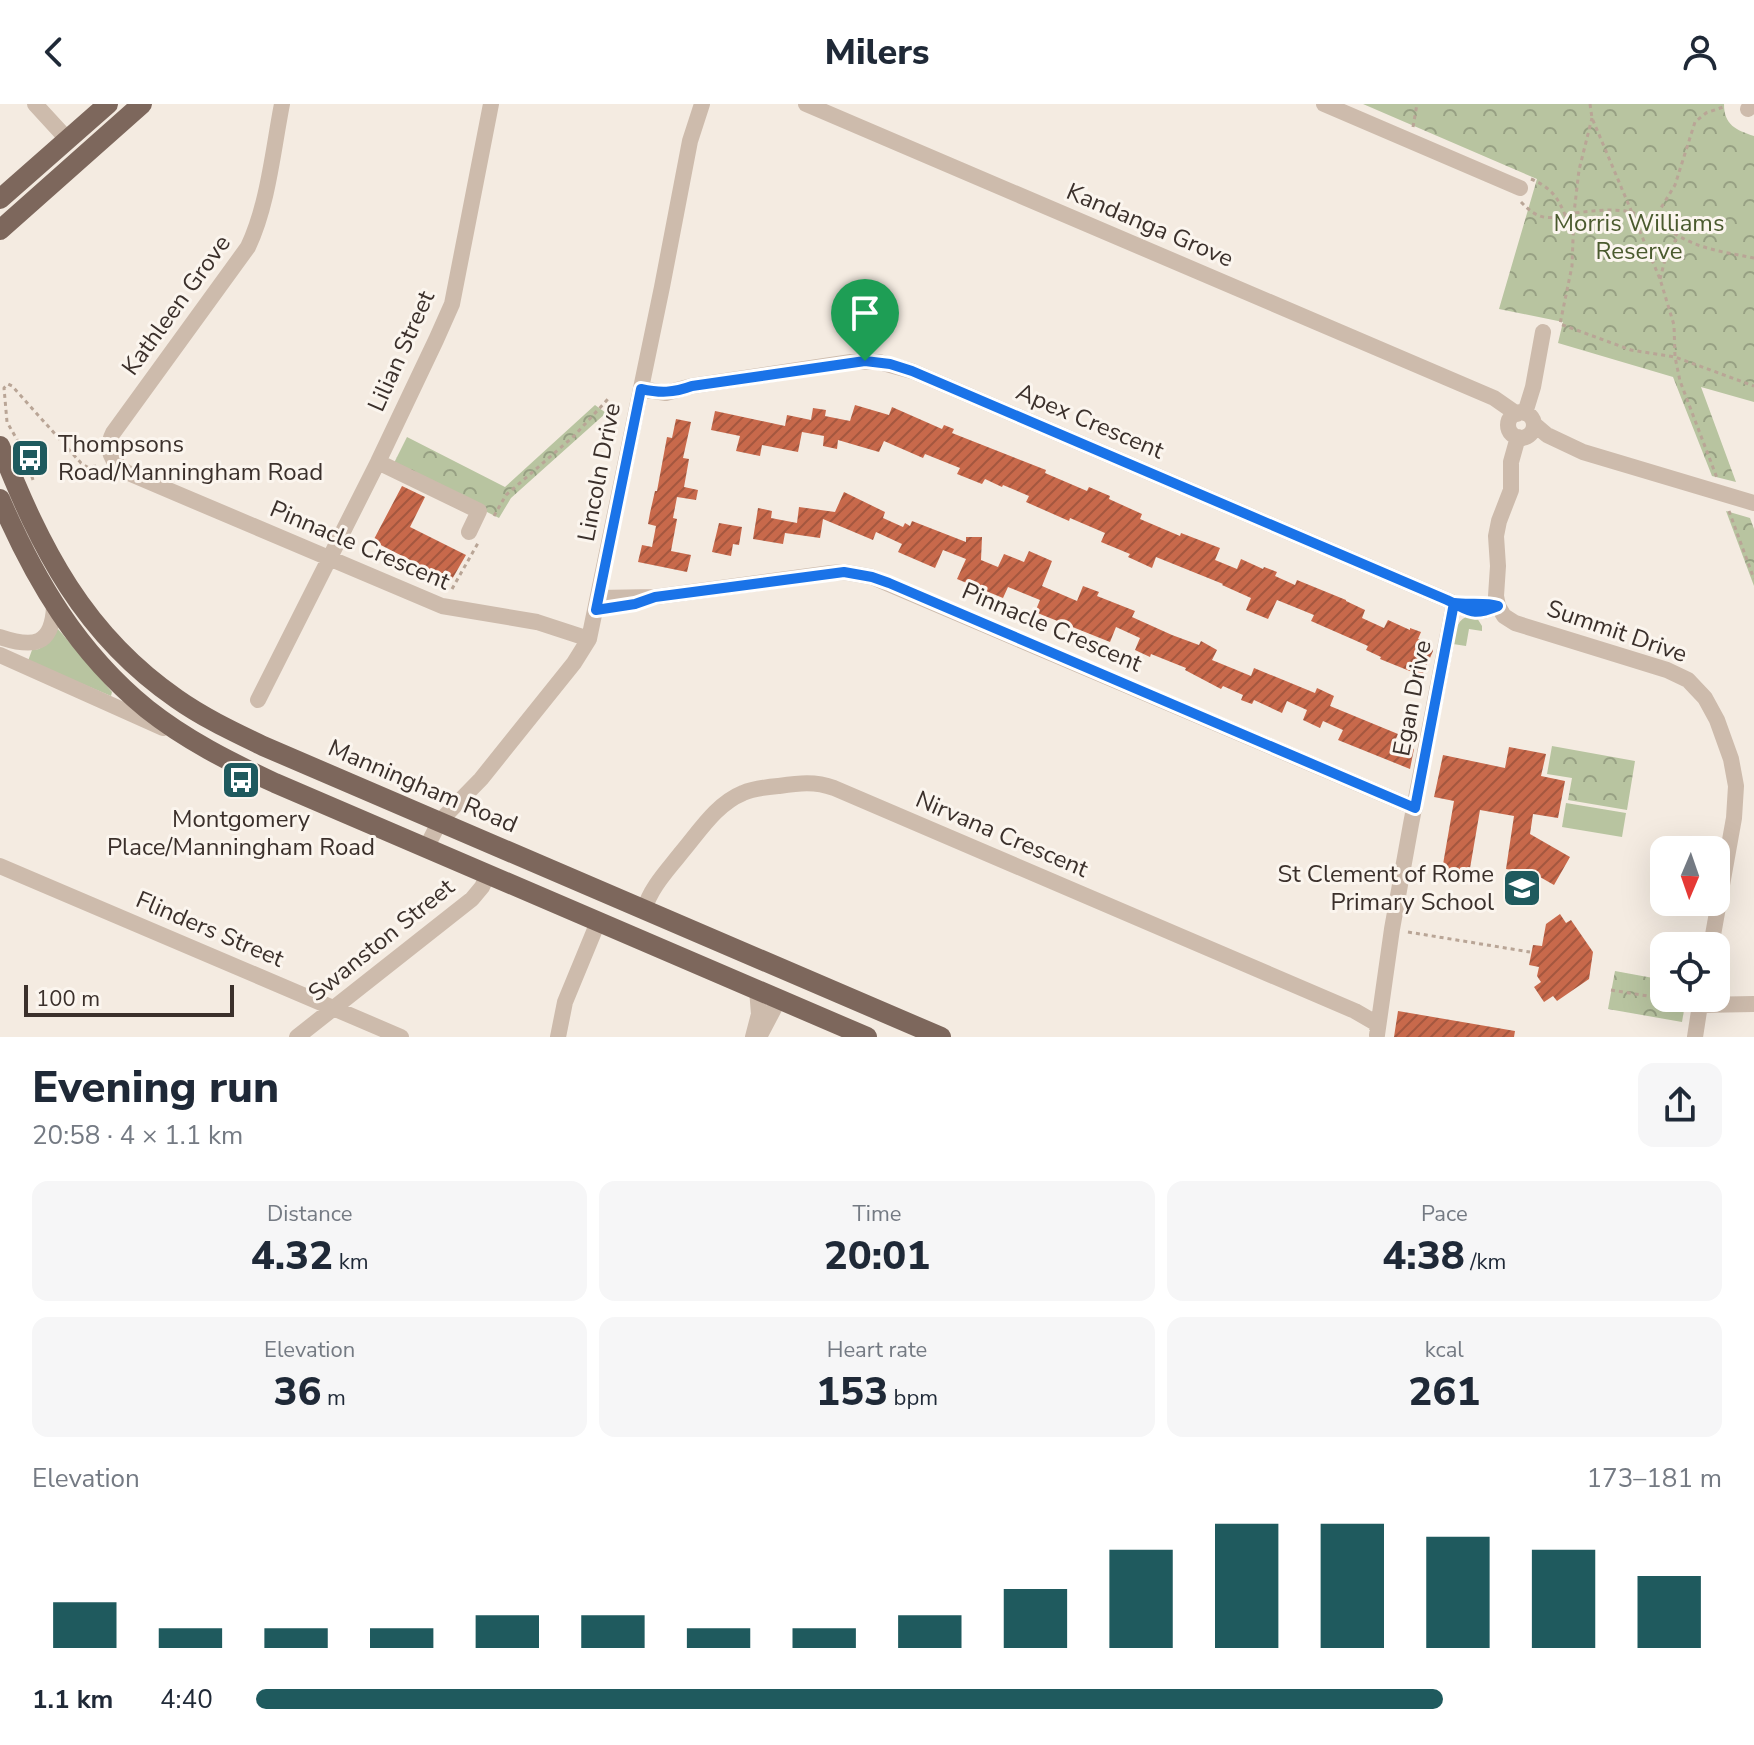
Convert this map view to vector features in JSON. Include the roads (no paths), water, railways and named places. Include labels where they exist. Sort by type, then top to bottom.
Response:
[{"type":"main road","points":[[0,199],[108,104]]},
{"type":"main road","points":[[0,230],[142,104]]},
{"type":"main road","name":"Manningham Road","points":[[0,446],[38,534],[64,582],[99,628],[136,667],[175,698],[263,746],[941,1037]]},
{"type":"main road","points":[[0,499],[19,543],[54,607],[86,647],[147,709],[198,743],[275,783],[867,1037]]},
{"type":"main road","points":[[677,924],[716,954],[774,981],[779,999]]},
{"type":"street","points":[[35,104],[68,140]]},
{"type":"street","name":"Kathleen Grove","points":[[113,433],[248,247],[263,204],[282,104]]},
{"type":"street","name":"Lilian Street","points":[[258,700],[378,462],[452,304],[491,104]]},
{"type":"street","name":"Lincoln Drive","points":[[426,848],[574,663],[590,633],[690,141],[693,104]]},
{"type":"street","name":"Lincoln Drive","points":[[690,141],[702,104]]},
{"type":"street","name":"Kandanga Grove","points":[[806,104],[1475,390],[1522,425],[1583,452],[1754,503]]},
{"type":"street","points":[[1324,104],[1520,194]]},
{"type":"street","points":[[1454,603],[1498,606],[1497,528],[1511,490],[1513,453],[1533,387],[1543,332]]},
{"type":"street","name":"Apex Crescent","points":[[642,384],[666,393],[692,386],[851,362],[879,362],[902,367],[1454,603]]},
{"type":"street","name":"Pinnacle Crescent","points":[[113,433],[109,453],[126,472],[442,606],[590,633]]},
{"type":"street","points":[[378,462],[479,511],[474,537]]},
{"type":"street","name":"Pinnacle Crescent","points":[[597,604],[635,604],[655,597],[831,573],[872,577],[1415,808]]},
{"type":"street","name":"Egan Drive","points":[[1376,1032],[1411,824],[1454,603]]},
{"type":"street","name":"Summit Drive","points":[[1498,606],[1504,616],[1515,623],[1680,675],[1698,688],[1705,698],[1717,720],[1731,759],[1736,786],[1734,818],[1714,932]]},
{"type":"street","points":[[0,637],[24,643],[41,641],[53,622],[54,607]]},
{"type":"street","points":[[0,655],[198,743]]},
{"type":"street","name":"Nirvana Crescent","points":[[644,910],[652,889],[708,821],[735,796],[753,789],[816,783],[834,788],[1355,1011],[1372,1021],[1376,1032]]},
{"type":"street","name":"Flinders Street","points":[[0,866],[401,1037]]},
{"type":"street","name":"Swanston Street","points":[[297,1037],[472,899],[488,874]]},
{"type":"street","points":[[558,1037],[569,992],[598,922]]},
{"type":"street","points":[[756,1037],[759,1014],[757,989]]},
{"type":"street","points":[[756,1037],[779,999]]},
{"type":"street","points":[[1730,1002],[1754,1004]]},
{"type":"street","points":[[1695,1037],[1696,1012]]},
{"type":"place","name":"Thompsons Road/Manningham Road","points":[[30,458]]},
{"type":"place","name":"Montgomery Place/Manningham Road","points":[[241,780]]},
{"type":"place","name":"St Clement of Rome Primary School","points":[[1522,888]]},
{"type":"park label","name":"Morris Williams Reserve","points":[[1639,237]]}]
